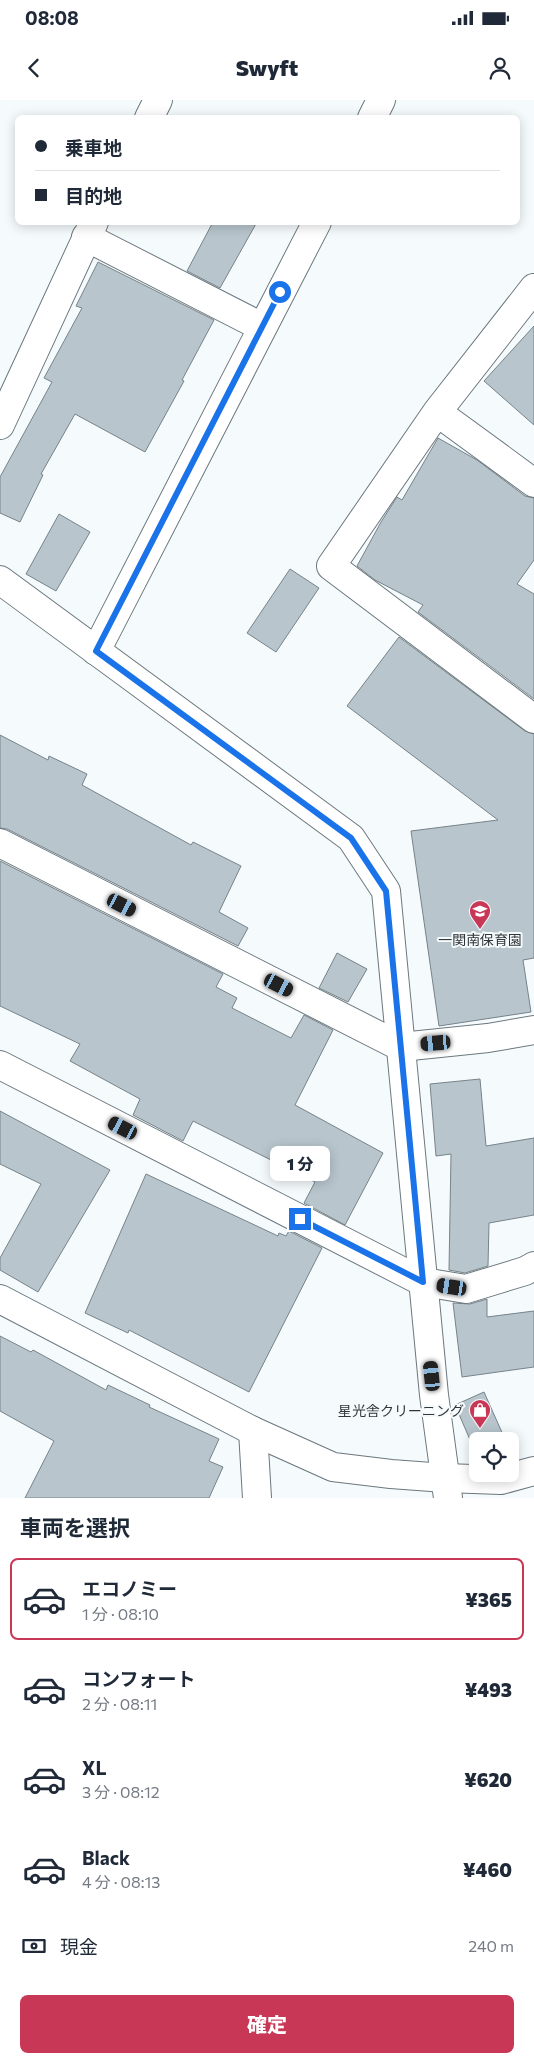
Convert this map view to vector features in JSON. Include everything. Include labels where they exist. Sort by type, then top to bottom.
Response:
[{"type":"street","points":[[150,115],[158,100]]},
{"type":"street","points":[[374,115],[382,100]]},
{"type":"street","points":[[96,651],[315,225]]},
{"type":"street","points":[[0,425],[90,230],[262,327]]},
{"type":"street","points":[[534,288],[437,412],[330,566],[534,719]]},
{"type":"street","points":[[437,412],[534,483]]},
{"type":"street","points":[[0,580],[351,838],[386,891],[434,1395],[446,1488]]},
{"type":"street","points":[[0,843],[401,1047],[488,1038],[534,1030]]},
{"type":"street","points":[[0,1065],[423,1282],[466,1289],[525,1271],[534,1266]]},
{"type":"street","points":[[0,1299],[253,1431],[333,1468],[391,1474],[446,1488],[501,1480],[534,1471]]},
{"type":"street","points":[[253,1431],[257,1498]]},
{"type":"building","points":[[211,225],[255,225],[220,288],[187,271]]},
{"type":"building","points":[[98,262],[214,320],[182,380],[184,381],[145,452],[75,414],[41,474],[43,475],[20,522],[0,513],[0,477],[52,382],[44,378],[82,308],[76,306]]},
{"type":"building","points":[[534,326],[534,425],[484,381]]},
{"type":"building","points":[[438,438],[477,460],[525,496],[534,498],[534,560],[517,584],[534,594],[534,699],[418,612],[423,605],[375,580],[357,566],[381,522],[397,497],[402,500]]},
{"type":"building","points":[[59,514],[90,532],[56,591],[26,574]]},
{"type":"building","points":[[290,569],[319,588],[276,652],[247,633]]},
{"type":"building","points":[[399,637],[525,731],[534,734],[534,958],[523,960],[531,1012],[439,1026],[411,831],[498,820],[347,706]]},
{"type":"building","points":[[0,735],[48,760],[49,756],[87,774],[82,785],[191,845],[193,842],[241,866],[219,912],[248,928],[238,946],[7,829],[0,828]]},
{"type":"building","points":[[0,861],[223,974],[216,987],[237,998],[232,1008],[291,1038],[304,1015],[333,1030],[295,1105],[383,1153],[345,1225],[304,1203],[315,1182],[193,1121],[183,1141],[133,1115],[140,1099],[70,1061],[80,1044],[0,1006]]},
{"type":"building","points":[[337,953],[367,969],[348,1002],[319,988]]},
{"type":"building","points":[[480,1079],[486,1146],[534,1138],[534,1215],[489,1223],[488,1266],[465,1273],[449,1270],[451,1154],[436,1156],[430,1084]]},
{"type":"building","points":[[0,1111],[110,1170],[38,1292],[0,1270],[0,1258],[41,1184],[0,1164]]},
{"type":"building","points":[[146,1174],[278,1236],[279,1233],[286,1236],[289,1231],[322,1248],[249,1392],[129,1330],[128,1333],[85,1313]]},
{"type":"building","points":[[487,1299],[487,1317],[534,1311],[534,1367],[462,1377],[453,1303],[470,1304]]},
{"type":"building","points":[[0,1336],[31,1352],[33,1350],[106,1390],[108,1385],[150,1405],[149,1407],[219,1439],[209,1461],[223,1467],[209,1498],[25,1498],[54,1441],[0,1411]]},
{"type":"building","points":[[484,1392],[502,1432],[469,1432],[469,1437],[455,1405]]},
{"type":"place","name":"一関南保育園","points":[[480,930]]},
{"type":"place","name":"星光舎クリーニング","points":[[480,1429]]},
{"type":"route","points":[[280,292],[96,651],[351,838],[386,891],[423,1282],[300,1219]]}]
